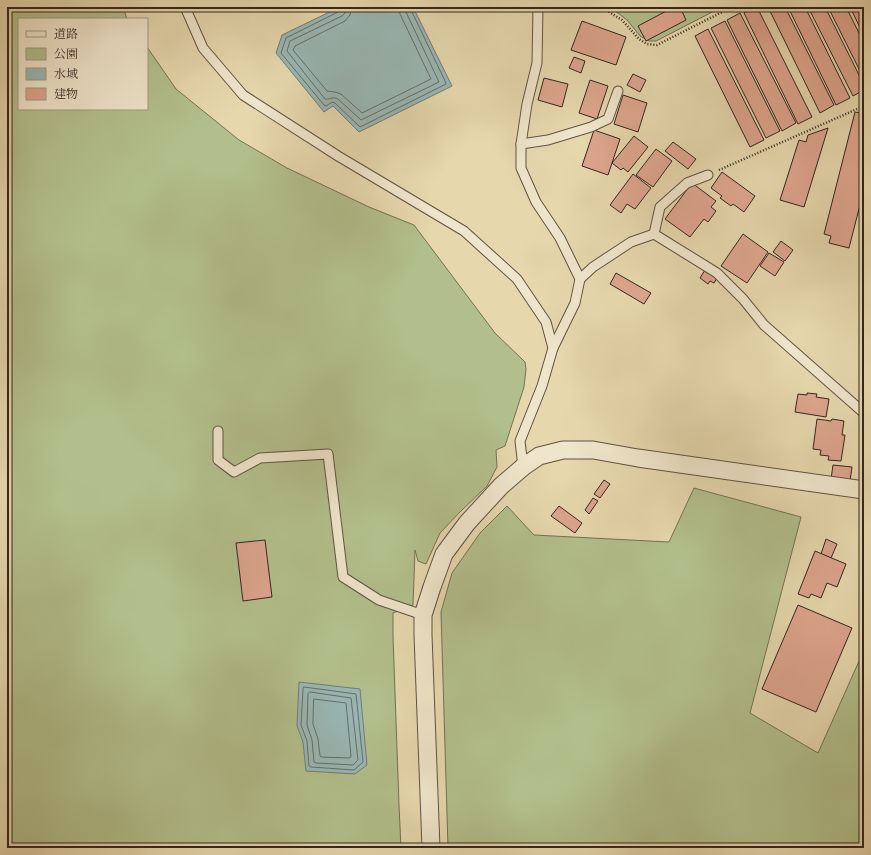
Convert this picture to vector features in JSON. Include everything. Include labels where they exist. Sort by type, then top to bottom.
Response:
[{"type":"street","points":[[431,848],[423,615],[444,554],[467,523],[501,486],[523,467],[539,456],[563,450],[593,450],[638,458],[864,490]]},
{"type":"lane","points":[[185,7],[203,48],[243,95],[338,156],[464,231],[517,279],[546,322],[553,348]]},
{"type":"lane","points":[[538,7],[537,63],[527,104],[521,144],[521,168],[536,202],[560,238],[580,279]]},
{"type":"lane","points":[[521,144],[548,140],[591,127],[608,119],[618,91]]},
{"type":"lane","points":[[654,234],[660,207],[687,183],[708,175]]},
{"type":"lane","points":[[523,467],[520,441],[542,386],[553,348],[575,303],[580,279],[593,267],[631,242],[654,234]]},
{"type":"lane","points":[[654,234],[717,273],[743,299],[764,325],[864,414]]},
{"type":"lane","points":[[218,431],[218,460],[234,472],[260,458],[328,454],[343,577],[379,600],[423,615]]},
{"type":"path","points":[[601,7],[622,20],[639,39],[647,44],[657,45],[732,7]]},
{"type":"path","points":[[708,175],[864,106]]},
{"type":"green space","points":[[7,7],[123,7],[127,18],[18,18],[18,110],[148,110],[148,48],[176,89],[239,140],[287,168],[369,207],[414,225],[495,333],[525,362],[526,369],[524,387],[505,446],[496,450],[497,467],[487,486],[440,533],[426,564],[418,561],[415,550],[413,605],[393,613],[401,848],[10,848],[7,845]]},
{"type":"green space","points":[[610,7],[722,7],[656,41],[649,41],[640,36],[627,20]]},
{"type":"green space","points":[[694,488],[801,517],[750,713],[818,753],[864,650],[864,848],[448,848],[441,612],[452,573],[480,533],[507,506],[534,535],[669,542]]},
{"type":"water","points":[[340,7],[413,7],[452,86],[359,132],[333,106],[324,112],[276,53],[282,35]]},
{"type":"water","points":[[299,682],[360,689],[367,765],[355,774],[306,771],[303,742],[297,726]]},
{"type":"building","points":[[674,7],[680,7],[686,20],[646,41],[638,26]]},
{"type":"building","points":[[756,7],[812,117],[798,124],[744,13]]},
{"type":"building","points":[[768,7],[785,7],[834,105],[820,113]]},
{"type":"building","points":[[788,7],[805,7],[850,98],[836,105]]},
{"type":"building","points":[[808,7],[825,7],[864,85],[864,90],[853,96]]},
{"type":"building","points":[[828,7],[846,7],[864,43],[864,79]]},
{"type":"building","points":[[850,7],[864,7],[864,36]]},
{"type":"building","points":[[740,13],[796,123],[782,131],[727,20]]},
{"type":"building","points":[[582,21],[626,37],[616,65],[571,50]]},
{"type":"building","points":[[725,21],[780,131],[766,138],[711,28]]},
{"type":"building","points":[[708,29],[764,140],[750,147],[695,36]]},
{"type":"building","points":[[574,57],[585,61],[581,73],[569,68]]},
{"type":"building","points":[[633,74],[646,80],[640,92],[627,85]]},
{"type":"building","points":[[544,78],[568,84],[562,107],[538,100]]},
{"type":"building","points":[[590,80],[608,86],[597,119],[579,113]]},
{"type":"building","points":[[623,95],[647,103],[638,132],[614,124]]},
{"type":"building","points":[[863,110],[864,189],[849,248],[829,243],[831,236],[824,234],[855,112],[861,113]]},
{"type":"building","points":[[828,128],[804,207],[780,200],[799,140],[806,142],[808,135]]},
{"type":"building","points":[[594,130],[620,139],[608,175],[582,166]]},
{"type":"building","points":[[634,136],[648,147],[628,172],[623,168],[621,170],[612,163]]},
{"type":"building","points":[[673,142],[696,159],[688,169],[665,151]]},
{"type":"building","points":[[656,149],[672,161],[653,187],[636,175]]},
{"type":"building","points":[[722,172],[755,196],[744,212],[733,204],[731,206],[720,198],[722,196],[711,188]]},
{"type":"building","points":[[633,174],[651,188],[635,209],[627,204],[621,213],[610,205]]},
{"type":"building","points":[[692,183],[716,201],[711,207],[716,211],[708,222],[704,219],[690,237],[665,219]]},
{"type":"building","points":[[743,234],[768,252],[747,283],[721,266]]},
{"type":"building","points":[[781,241],[793,250],[785,261],[773,252]]},
{"type":"building","points":[[769,253],[784,262],[775,276],[760,266]]},
{"type":"building","points":[[705,270],[717,278],[714,283],[710,281],[708,284],[700,278]]},
{"type":"building","points":[[616,273],[651,293],[644,304],[610,284]]},
{"type":"building","points":[[807,393],[817,394],[816,397],[829,399],[826,417],[795,412],[798,394],[807,395]]},
{"type":"building","points":[[817,419],[844,421],[842,435],[845,435],[841,461],[828,460],[829,456],[820,455],[821,450],[813,449]]},
{"type":"building","points":[[833,465],[852,467],[850,481],[831,479]]},
{"type":"building","points":[[604,480],[610,484],[600,498],[594,494]]},
{"type":"building","points":[[593,498],[598,501],[589,514],[585,510]]},
{"type":"building","points":[[559,506],[582,523],[575,533],[551,516]]},
{"type":"building","points":[[826,539],[837,544],[831,558],[821,554]]},
{"type":"building","points":[[265,540],[272,597],[243,601],[236,543]]},
{"type":"building","points":[[815,551],[846,564],[837,587],[827,583],[821,598],[811,594],[809,598],[798,594]]},
{"type":"building","points":[[798,605],[852,628],[816,712],[762,689]]}]
